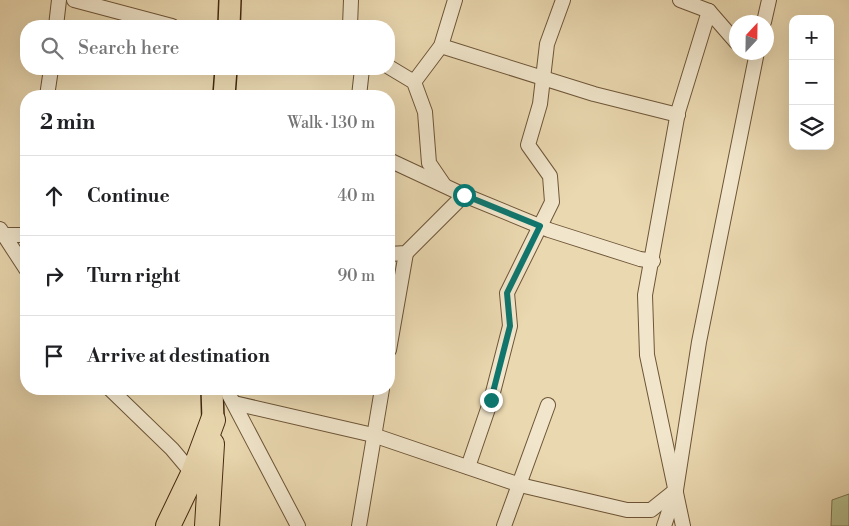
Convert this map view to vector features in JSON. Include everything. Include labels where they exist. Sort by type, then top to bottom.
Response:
[{"type":"highway","points":[[168,526],[193,474],[214,420]]},
{"type":"highway","points":[[207,526],[214,420]]},
{"type":"main road","points":[[229,20],[230,0]]},
{"type":"main road","points":[[224,90],[226,75]]},
{"type":"main road","points":[[212,395],[214,420]]},
{"type":"street","points":[[57,20],[59,0]]},
{"type":"street","points":[[74,0],[149,20]]},
{"type":"street","points":[[350,20],[351,0]]},
{"type":"street","points":[[414,82],[441,46],[455,0]]},
{"type":"street","points":[[468,467],[491,400],[510,326],[507,293],[552,202],[550,176],[528,145],[540,104],[541,77],[547,44],[563,0]]},
{"type":"street","points":[[680,0],[708,11],[729,34]]},
{"type":"street","points":[[766,15],[769,0]]},
{"type":"street","points":[[683,526],[647,354],[646,295],[678,115],[708,11]]},
{"type":"street","points":[[441,46],[541,77],[678,115]]},
{"type":"street","points":[[664,526],[676,490],[699,342],[752,60]]},
{"type":"street","points":[[395,71],[414,82],[425,112],[430,163],[444,186]]},
{"type":"street","points":[[48,90],[50,75]]},
{"type":"street","points":[[360,90],[361,75]]},
{"type":"street","points":[[395,163],[464,195],[540,226],[640,259],[653,261]]},
{"type":"street","points":[[395,316],[406,253],[464,195]]},
{"type":"street","points":[[2,232],[20,234]]},
{"type":"street","points":[[2,232],[20,260]]},
{"type":"street","points":[[395,254],[406,253]]},
{"type":"street","points":[[116,395],[172,449],[193,474]]},
{"type":"street","points":[[229,395],[298,526]]},
{"type":"street","points":[[359,526],[381,395]]},
{"type":"street","points":[[234,403],[374,435],[520,485],[626,510],[651,510],[676,490]]},
{"type":"street","points":[[504,526],[548,405]]},
{"type":"green space","points":[[849,494],[849,526],[831,526],[832,500]]},
{"type":"route","points":[[464,195],[540,226],[507,293],[510,326],[491,400]]}]
